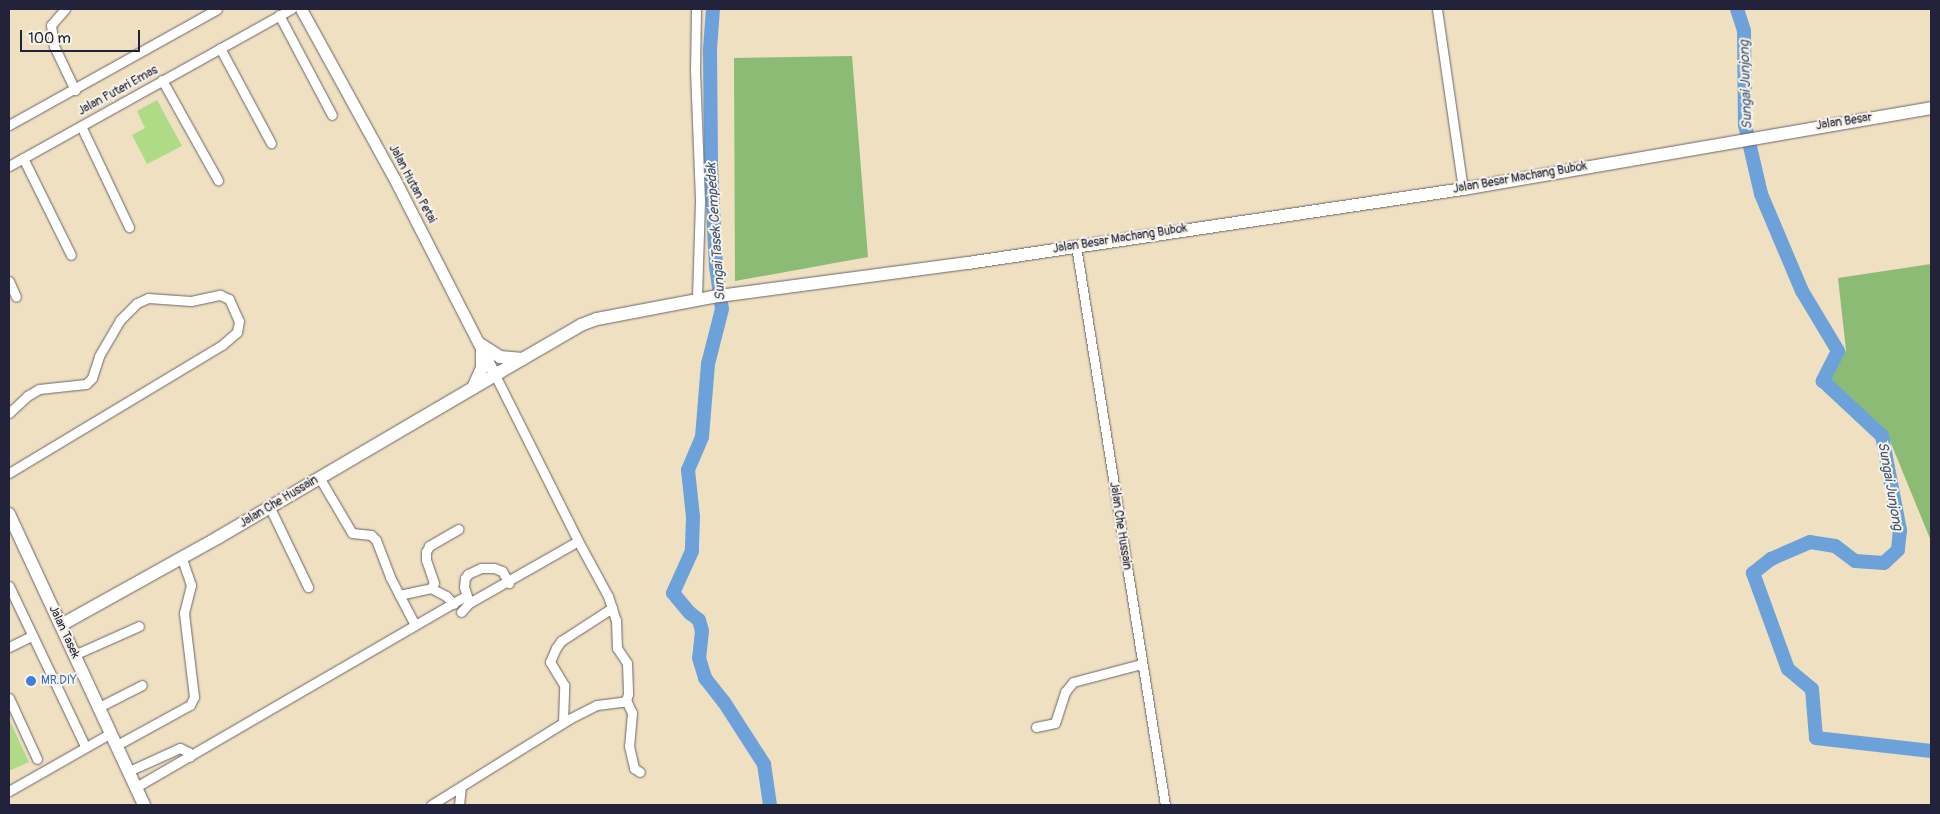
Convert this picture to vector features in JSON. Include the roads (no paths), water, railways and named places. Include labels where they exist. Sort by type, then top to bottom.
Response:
[{"type":"main road","name":"Jalan Besar","points":[[1757,137],[1931,108]]},
{"type":"main road","name":"Jalan Besar Machang Bubok","points":[[495,375],[597,319],[696,300],[1463,189],[1757,137]]},
{"type":"main road","points":[[481,347],[500,357],[524,358]]},
{"type":"main road","points":[[474,388],[482,368],[481,347]]},
{"type":"main road","name":"Jalan Che Hussain","points":[[61,626],[270,508],[319,477],[495,375]]},
{"type":"main road","name":"Jalan Tasek","points":[[9,514],[144,805]]},
{"type":"street","points":[[65,9],[51,25],[54,46],[74,90]]},
{"type":"street","points":[[9,125],[217,9]]},
{"type":"street","name":"Jalan Puteri Emas","points":[[9,166],[291,9]]},
{"type":"street","name":"Jalan Hutan Petai","points":[[301,9],[394,178],[495,375]]},
{"type":"street","points":[[696,9],[695,70],[700,201],[696,300]]},
{"type":"street","points":[[1438,9],[1463,189]]},
{"type":"street","points":[[279,15],[332,115]]},
{"type":"street","points":[[220,48],[271,143]]},
{"type":"street","points":[[162,80],[218,180]]},
{"type":"street","points":[[81,126],[129,227]]},
{"type":"street","points":[[23,158],[71,255]]},
{"type":"street","name":"Jalan Che Hussain","points":[[1076,246],[1141,664],[1165,805]]},
{"type":"street","points":[[9,281],[16,297]]},
{"type":"street","points":[[9,413],[27,396],[39,389],[86,384],[92,378],[99,356],[120,320],[137,303],[148,298],[191,301],[220,295],[229,299],[239,321],[237,332],[222,345],[9,473]]},
{"type":"street","points":[[495,375],[608,596],[616,620],[617,648],[627,664],[629,674],[626,700],[632,713],[629,746],[634,768],[640,772]]},
{"type":"street","points":[[319,477],[352,533],[371,535],[376,540],[399,595],[415,624]]},
{"type":"street","points":[[270,508],[308,587]]},
{"type":"street","points":[[431,588],[434,583],[426,560],[426,552],[429,546],[458,528]]},
{"type":"street","points":[[136,787],[415,624],[454,604],[468,600],[508,582],[578,540]]},
{"type":"street","points":[[117,745],[190,705],[194,697],[184,612],[190,585],[182,558]]},
{"type":"street","points":[[461,612],[468,600],[465,578],[468,574],[481,568],[494,568],[502,571],[508,582]]},
{"type":"street","points":[[9,586],[85,746]]},
{"type":"street","points":[[399,595],[431,588],[446,596],[454,604]]},
{"type":"street","points":[[563,722],[564,685],[550,662],[556,648],[561,641],[612,608]]},
{"type":"street","points":[[74,654],[139,626]]},
{"type":"street","points":[[9,647],[32,636]]},
{"type":"street","points":[[1036,727],[1055,722],[1065,692],[1073,682],[1141,664]]},
{"type":"street","points":[[99,707],[142,685]]},
{"type":"street","points":[[9,698],[37,759]]},
{"type":"street","points":[[431,805],[563,722],[597,705],[626,700]]},
{"type":"street","points":[[9,791],[85,746],[111,733]]},
{"type":"street","points":[[128,771],[180,748],[188,752],[190,757]]},
{"type":"street","points":[[459,805],[461,787]]},
{"type":"waterway","name":"Sungai Tasek Cempedak","points":[[713,9],[710,49],[711,165],[716,266],[722,309],[708,364],[702,437],[688,470],[693,517],[692,551],[673,593],[690,613],[699,620],[702,631],[699,658],[705,678],[724,702],[764,764],[770,805]]},
{"type":"waterway","name":"Sungai Junjong","points":[[1737,9],[1744,31],[1745,125],[1761,194],[1802,291],[1838,351],[1823,381],[1882,436],[1900,530],[1898,550],[1884,563],[1855,561],[1835,546],[1810,542],[1771,559],[1753,573],[1788,669],[1812,689],[1816,738],[1931,751]]},
{"type":"place","name":"MR.DIY","points":[[31,681]]}]
